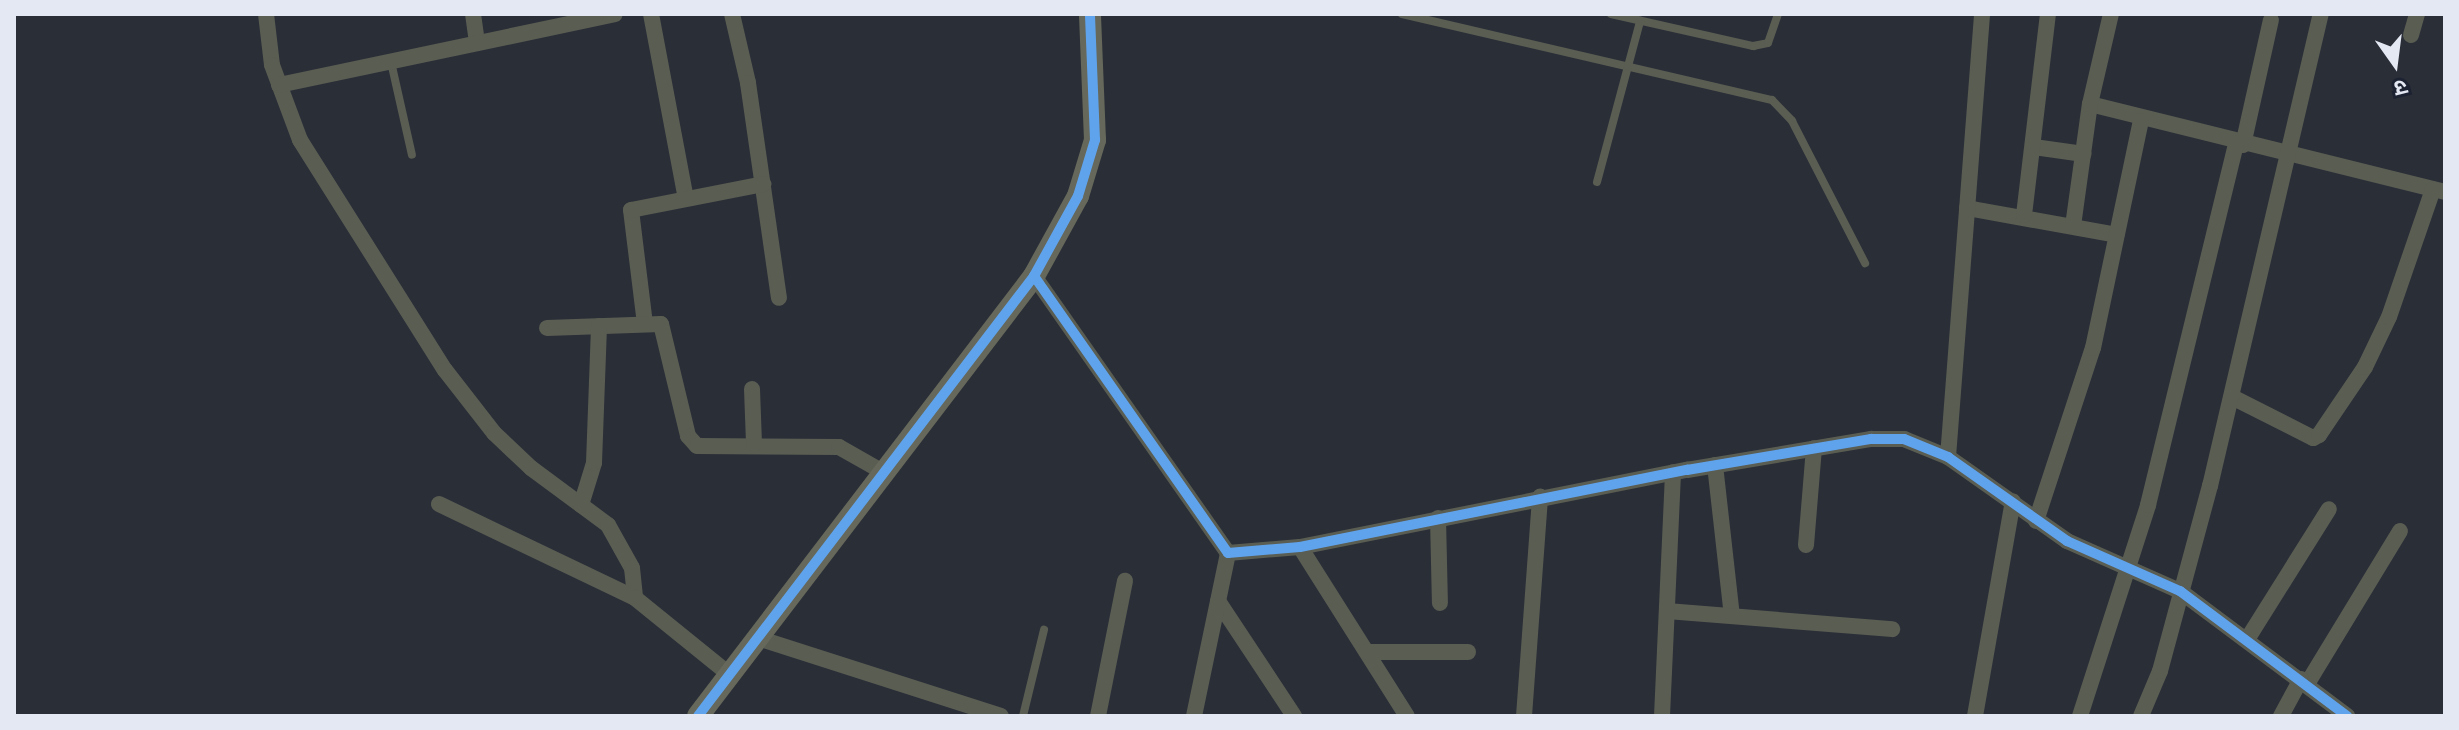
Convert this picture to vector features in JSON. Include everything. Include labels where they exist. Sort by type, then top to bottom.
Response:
[{"type":"street","points":[[266,14],[279,85],[300,140],[470,406],[531,468],[608,525],[625,548],[635,598]]},
{"type":"street","points":[[473,14],[477,43]]},
{"type":"street","points":[[279,85],[615,14]]},
{"type":"street","points":[[651,14],[686,199]]},
{"type":"street","points":[[732,14],[763,184],[779,298]]},
{"type":"street","points":[[699,716],[1034,276],[1078,196],[1095,140],[1090,14]]},
{"type":"street","points":[[1948,457],[1982,14]]},
{"type":"street","points":[[2024,215],[2048,14]]},
{"type":"street","points":[[2073,226],[2090,104],[2111,14]]},
{"type":"street","points":[[2141,716],[2160,671],[2232,397],[2321,14]]},
{"type":"street","points":[[2411,35],[2417,14]]},
{"type":"street","points":[[2080,716],[2127,570],[2189,348],[2271,20]]},
{"type":"street","points":[[2090,104],[2141,121],[2439,190],[2389,317],[2365,367],[2319,435],[2313,438],[2232,397]]},
{"type":"street","points":[[2036,521],[2093,348],[2141,121]]},
{"type":"street","points":[[2034,147],[2084,154]]},
{"type":"street","points":[[645,324],[631,210],[763,184]]},
{"type":"street","points":[[1967,208],[2024,215],[2117,235]]},
{"type":"street","points":[[1034,276],[1228,553],[1194,716]]},
{"type":"street","points":[[547,328],[661,324],[668,333],[689,440],[702,446],[754,444],[848,449],[885,473]]},
{"type":"street","points":[[581,505],[594,463],[599,326]]},
{"type":"street","points":[[752,389],[754,444]]},
{"type":"street","points":[[1228,553],[1300,547],[1540,497],[1814,448],[1904,439],[1948,457],[2013,501],[2036,521],[2127,570],[2180,591],[2248,638],[2347,716]]},
{"type":"street","points":[[1806,545],[1814,448]]},
{"type":"street","points":[[1715,465],[1732,616]]},
{"type":"street","points":[[1662,716],[1673,472]]},
{"type":"street","points":[[1524,716],[1540,497]]},
{"type":"street","points":[[1975,716],[2013,501]]},
{"type":"street","points":[[439,504],[635,598],[730,675]]},
{"type":"street","points":[[2248,638],[2329,509]]},
{"type":"street","points":[[1438,518],[1440,603]]},
{"type":"street","points":[[2281,716],[2400,531]]},
{"type":"street","points":[[1300,547],[1407,716]]},
{"type":"street","points":[[1098,716],[1125,581]]},
{"type":"street","points":[[1218,601],[1294,716]]},
{"type":"street","points":[[1667,611],[1892,629]]},
{"type":"street","points":[[758,638],[1001,716]]},
{"type":"street","points":[[1367,652],[1468,652]]},
{"type":"lane","points":[[1402,14],[1772,100],[1786,112],[1865,263]]},
{"type":"lane","points":[[1611,14],[1761,46],[1773,35],[1778,14]]},
{"type":"lane","points":[[1597,182],[1640,21]]},
{"type":"lane","points":[[391,62],[412,155]]},
{"type":"lane","points":[[1023,716],[1044,630]]},
{"type":"cycle path","points":[[698,716],[1034,276],[1078,196],[1095,140],[1090,14]]},
{"type":"cycle path","points":[[1034,276],[1228,553],[1300,547],[1687,470],[1871,439],[1904,439],[1948,457],[2067,541],[2180,591],[2347,716]]}]
